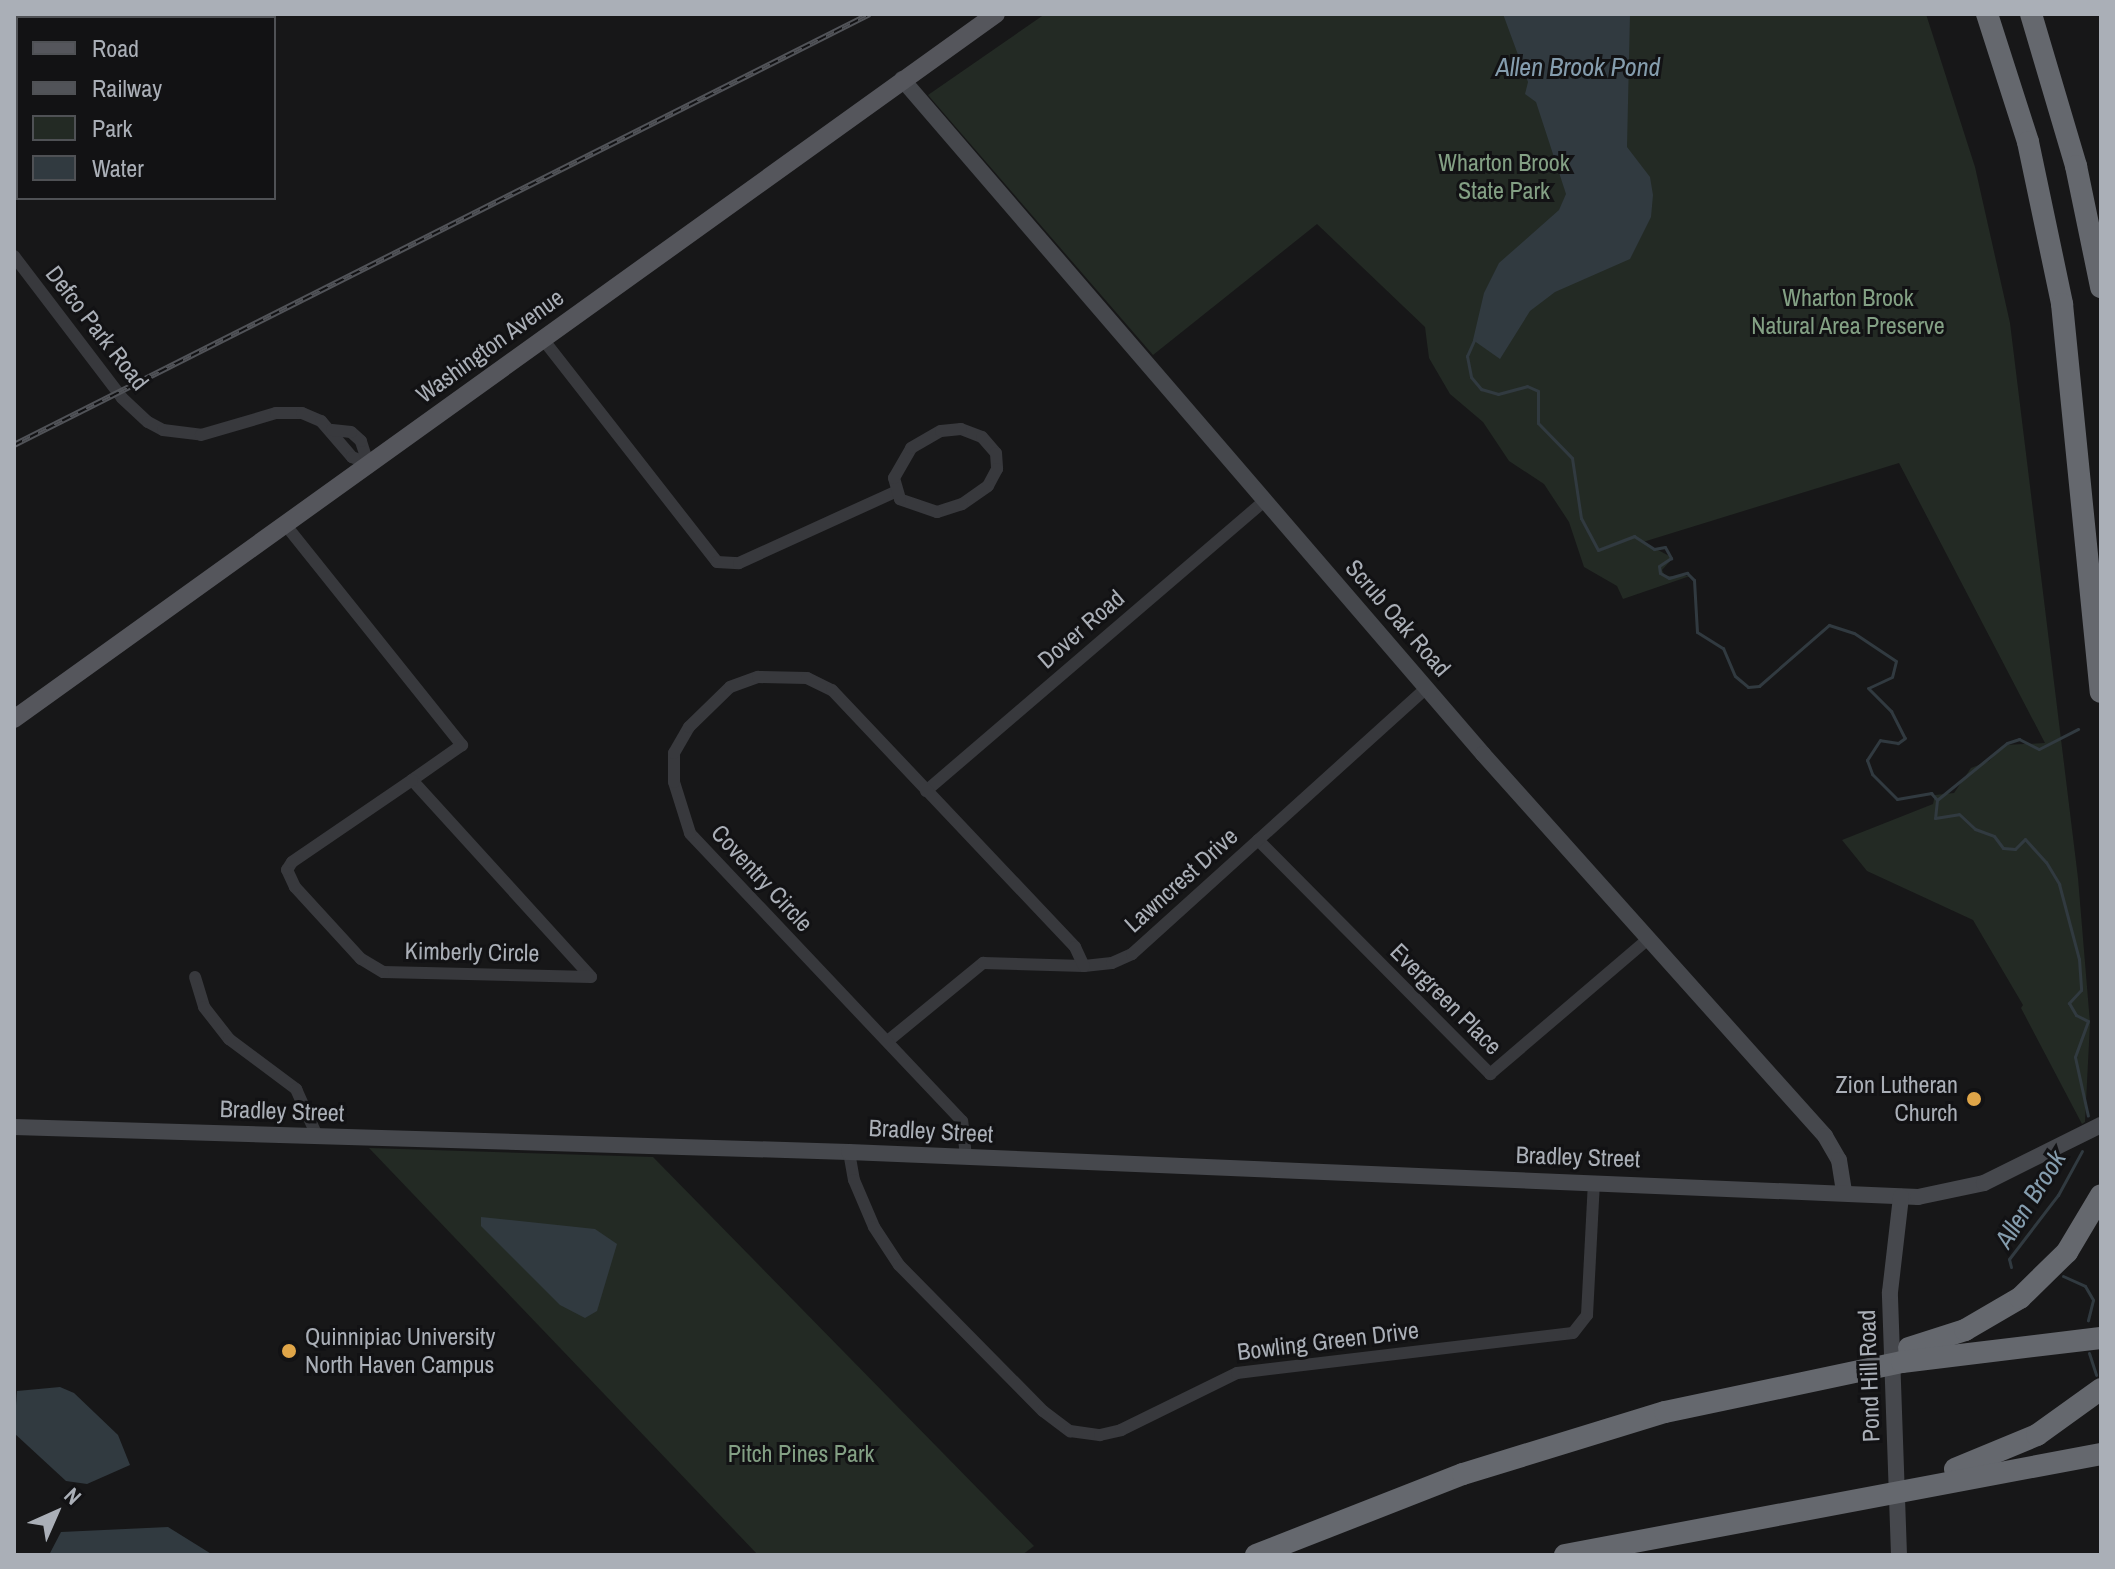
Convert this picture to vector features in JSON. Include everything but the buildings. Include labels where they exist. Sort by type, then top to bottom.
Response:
[{"type":"highway","points":[[1987,14],[2028,142],[2059,282],[2079,427],[2101,692]]},
{"type":"highway","points":[[2031,14],[2072,151],[2101,287]]},
{"type":"highway","points":[[1256,1555],[1508,1459],[1691,1406],[1843,1373],[1965,1330],[2020,1298],[2067,1252],[2101,1195]]},
{"type":"highway","points":[[1891,1358],[2101,1338]]},
{"type":"highway","points":[[1902,1491],[2021,1443],[2101,1389]]},
{"type":"highway","points":[[1565,1555],[2101,1454]]},
{"type":"main road","name":"Washington Avenue","points":[[14,719],[996,14]]},
{"type":"street","name":"Scrub Oak Road","points":[[902,79],[1426,688],[1828,1140],[1839,1160],[1844,1193]]},
{"type":"street","name":"Defco Park Road","points":[[14,256],[134,411],[163,430],[181,434],[219,432],[290,412],[313,417],[332,430],[352,457],[368,463]]},
{"type":"street","points":[[542,338],[717,562],[739,563],[895,492]]},
{"type":"street","points":[[951,430],[972,432],[996,453],[997,469],[988,486],[947,510],[907,505],[895,492],[894,478],[904,457],[928,436],[951,430]]},
{"type":"street","name":"Dover Road","points":[[926,791],[1265,500]]},
{"type":"street","name":"Kimberly Circle","points":[[284,523],[462,745],[292,862],[290,879],[361,959],[383,972],[591,977],[412,780]]},
{"type":"street","name":"Coventry Circle","points":[[966,1157],[962,1121],[889,1040],[690,833],[674,782],[674,753],[689,727],[730,687],[781,674],[807,678],[832,690],[1075,947],[1084,966]]},
{"type":"street","name":"Lawncrest Drive","points":[[889,1040],[983,963],[1084,966],[1112,963],[1132,954],[1426,688]]},
{"type":"street","name":"Evergreen Place","points":[[1258,840],[1490,1074],[1649,938]]},
{"type":"street","points":[[195,977],[204,1007],[229,1039],[296,1089],[317,1136]]},
{"type":"street","points":[[1844,1193],[1901,1197],[1972,1187],[2101,1125]]},
{"type":"street","name":"Bradley Street","points":[[14,1127],[849,1152],[1844,1193]]},
{"type":"street","name":"Bowling Green Drive","points":[[849,1152],[854,1180],[874,1227],[899,1265],[1043,1411],[1070,1431],[1100,1435],[1121,1430],[1237,1373],[1573,1333],[1587,1315],[1594,1182]]},
{"type":"street","name":"Pond Hill Road","points":[[1899,1555],[1890,1292],[1901,1197]]},
{"type":"green space","points":[[1045,14],[1926,14],[1975,167],[2010,323],[2078,878],[2090,1023],[2085,1122],[2082,1124],[2021,1008],[2023,1005],[1973,920],[1867,871],[1842,840],[1933,804],[1935,795],[1954,793],[1971,768],[1989,761],[2004,745],[2045,743],[1899,463],[1643,542],[1673,558],[1662,570],[1665,576],[1690,576],[1623,599],[1617,586],[1584,567],[1569,522],[1544,484],[1509,461],[1483,422],[1450,394],[1429,358],[1425,327],[1317,224],[1153,355],[928,95]]},
{"type":"green space","name":"Pitch Pines Park","points":[[369,1148],[653,1157],[1034,1546],[1022,1555],[758,1555]]},
{"type":"water","name":"Allen Brook Pond","points":[[1503,14],[1630,14],[1627,147],[1650,177],[1653,195],[1651,217],[1630,259],[1555,292],[1530,311],[1500,359],[1473,340],[1484,293],[1499,263],[1559,210],[1566,194],[1536,102],[1525,94],[1528,82]]},
{"type":"water","points":[[481,1217],[595,1229],[617,1244],[597,1311],[585,1318],[560,1305],[481,1226]]},
{"type":"water","points":[[60,1387],[74,1393],[118,1435],[130,1465],[87,1484],[66,1481],[14,1433],[17,1391]]},
{"type":"water","points":[[168,1527],[213,1555],[49,1555],[61,1532]]},
{"type":"waterway","name":"Allen Brook","points":[[1475,338],[1467,356],[1471,377],[1481,389],[1498,394],[1527,386],[1538,391],[1538,423],[1572,458],[1581,518],[1598,550],[1634,536],[1654,549],[1665,547],[1671,558],[1659,566],[1660,573],[1669,578],[1687,573],[1694,580],[1697,632],[1723,648],[1735,676],[1748,687],[1759,686],[1829,625],[1854,633],[1896,661],[1892,677],[1868,688],[1891,711],[1905,738],[1898,743],[1880,740],[1867,760],[1872,774],[1897,799],[1931,793],[1937,800],[1935,818],[1959,814],[1975,829],[1994,836],[2003,848],[2015,849],[2025,839],[2046,862],[2059,884],[2079,959],[2081,990],[2069,1003],[2076,1015],[2088,1021],[2075,1057],[2088,1116]]},
{"type":"waterway","points":[[1937,800],[2007,743],[2019,739],[2039,749],[2078,729]]},
{"type":"waterway","name":"Allen Brook","points":[[2011,1267],[2009,1259],[2058,1195],[2082,1151]]},
{"type":"waterway","name":"Allen Brook","points":[[2063,1276],[2085,1286],[2093,1300],[2088,1320]]},
{"type":"waterway","name":"Allen Brook","points":[[2089,1353],[2096,1375]]},
{"type":"railway","points":[[14,445],[870,14]]},
{"type":"place","name":"Zion Lutheran Church","points":[[1974,1099]]},
{"type":"place","name":"Quinnipiac University North Haven Campus","points":[[289,1351]]},
{"type":"park label","name":"Wharton Brook State Park","points":[[1504,177]]},
{"type":"park label","name":"Wharton Brook Natural Area Preserve","points":[[1848,312]]}]
